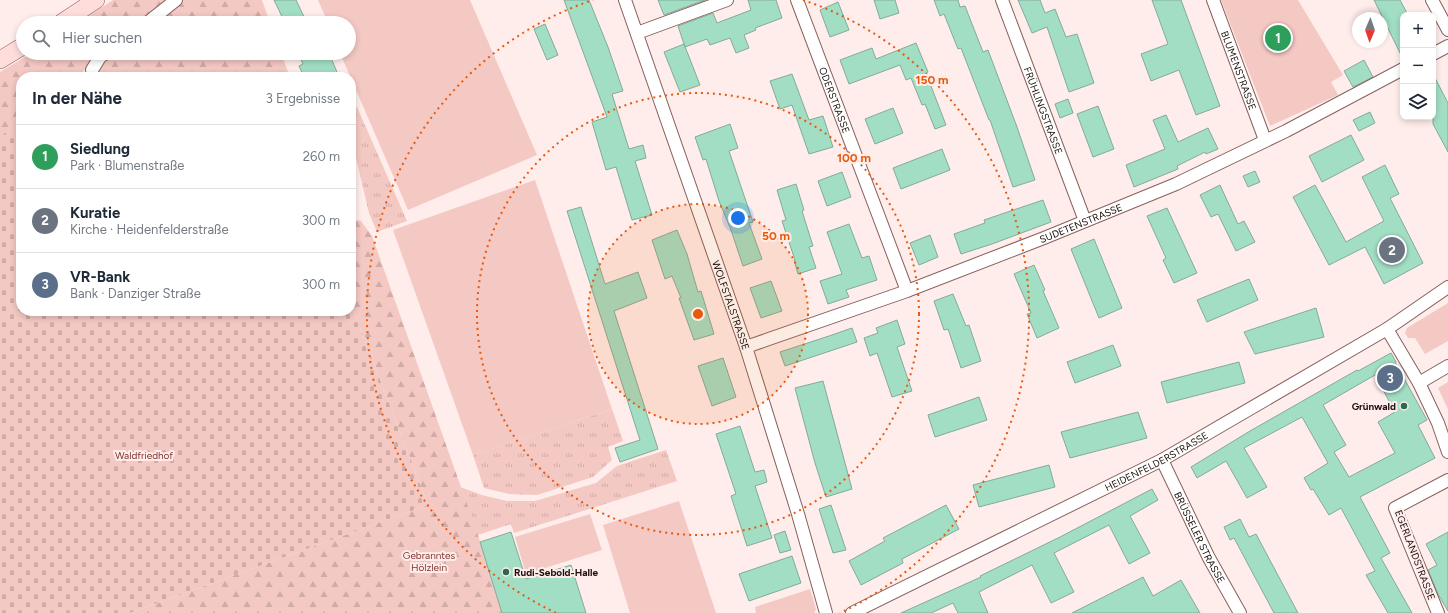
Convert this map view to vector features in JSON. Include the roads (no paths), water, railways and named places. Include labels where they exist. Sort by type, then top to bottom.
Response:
[{"type":"street","points":[[72,16],[96,0]]},
{"type":"street","points":[[157,16],[176,0]]},
{"type":"street","name":"WOLFSTALSTRASSE","points":[[625,0],[746,347],[796,507],[826,613]]},
{"type":"street","points":[[637,34],[726,0]]},
{"type":"street","name":"ODERSTRASSE","points":[[797,0],[907,291]]},
{"type":"street","name":"FRÜHLINGSTRASSE","points":[[1002,0],[1085,221]]},
{"type":"street","name":"BLUMENSTRASSE","points":[[1213,0],[1265,140]]},
{"type":"street","points":[[1432,0],[1448,30]]},
{"type":"street","points":[[1436,52],[1448,46]]},
{"type":"street","points":[[0,60],[16,50]]},
{"type":"street","points":[[92,70],[98,60]]},
{"type":"street","name":"SUDETENSTRASSE","points":[[746,347],[907,291],[1044,238],[1176,184],[1286,131],[1400,71]]},
{"type":"street","name":"HEIDENFELDERSTRASSE","points":[[852,613],[1162,460],[1387,329],[1448,287]]},
{"type":"street","points":[[1387,329],[1418,383],[1438,423],[1448,452]]},
{"type":"street","points":[[1418,383],[1448,366]]},
{"type":"street","name":"BRÜSSELER STRASSE","points":[[1162,460],[1209,558],[1240,613]]},
{"type":"street","name":"EGERLANDSTRASSE","points":[[1438,613],[1395,508],[1448,480]]},
{"type":"place","name":"Siedlung","points":[[1278,38]]},
{"type":"place","name":"Kuratie","points":[[1392,250]]},
{"type":"place","name":"VR-Bank","points":[[1390,378]]},
{"type":"place","name":"Grünwald","points":[[1404,406]]},
{"type":"place","name":"Rudi-Sebold-Halle","points":[[506,572]]},
{"type":"park label","name":"Waldfriedhof","points":[[144,455]]},
{"type":"park label","name":"Gebranntes Hölzlein","points":[[429,560]]}]
